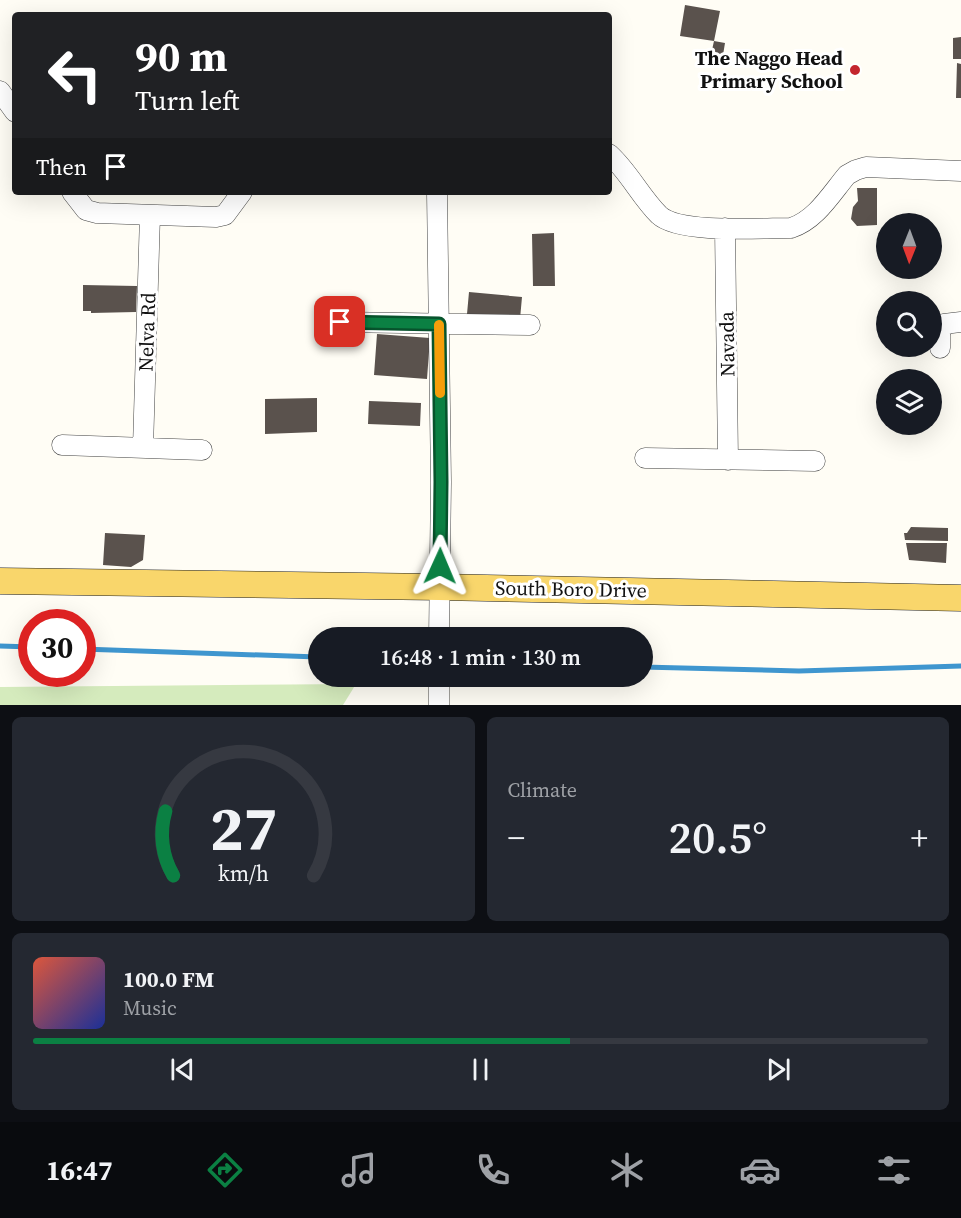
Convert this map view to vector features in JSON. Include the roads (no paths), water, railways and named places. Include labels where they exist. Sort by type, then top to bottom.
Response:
[{"type":"main road","name":"South Boro Drive","points":[[0,581],[961,598]]},
{"type":"street","points":[[0,91],[12,108]]},
{"type":"street","points":[[612,157],[621,165],[657,213],[666,220],[678,225],[725,228],[791,228],[801,225],[811,218],[848,175],[866,167],[961,171]]},
{"type":"street","points":[[74,195],[86,210],[97,213],[216,218],[225,215],[240,195]]},
{"type":"street","points":[[437,195],[441,482],[439,627]]},
{"type":"street","name":"Nelva Rd","points":[[143,448],[150,215]]},
{"type":"street","name":"Navada","points":[[725,228],[728,460]]},
{"type":"street","points":[[340,322],[530,325]]},
{"type":"street","points":[[942,328],[944,324],[961,322]]},
{"type":"street","points":[[62,445],[202,450]]},
{"type":"street","points":[[645,458],[815,461]]},
{"type":"waterway","points":[[0,646],[18,647]]},
{"type":"waterway","points":[[96,649],[308,657]]},
{"type":"waterway","points":[[653,667],[799,671],[961,666]]},
{"type":"place","name":"The Naggo Head Primary School","points":[[855,70]]}]
